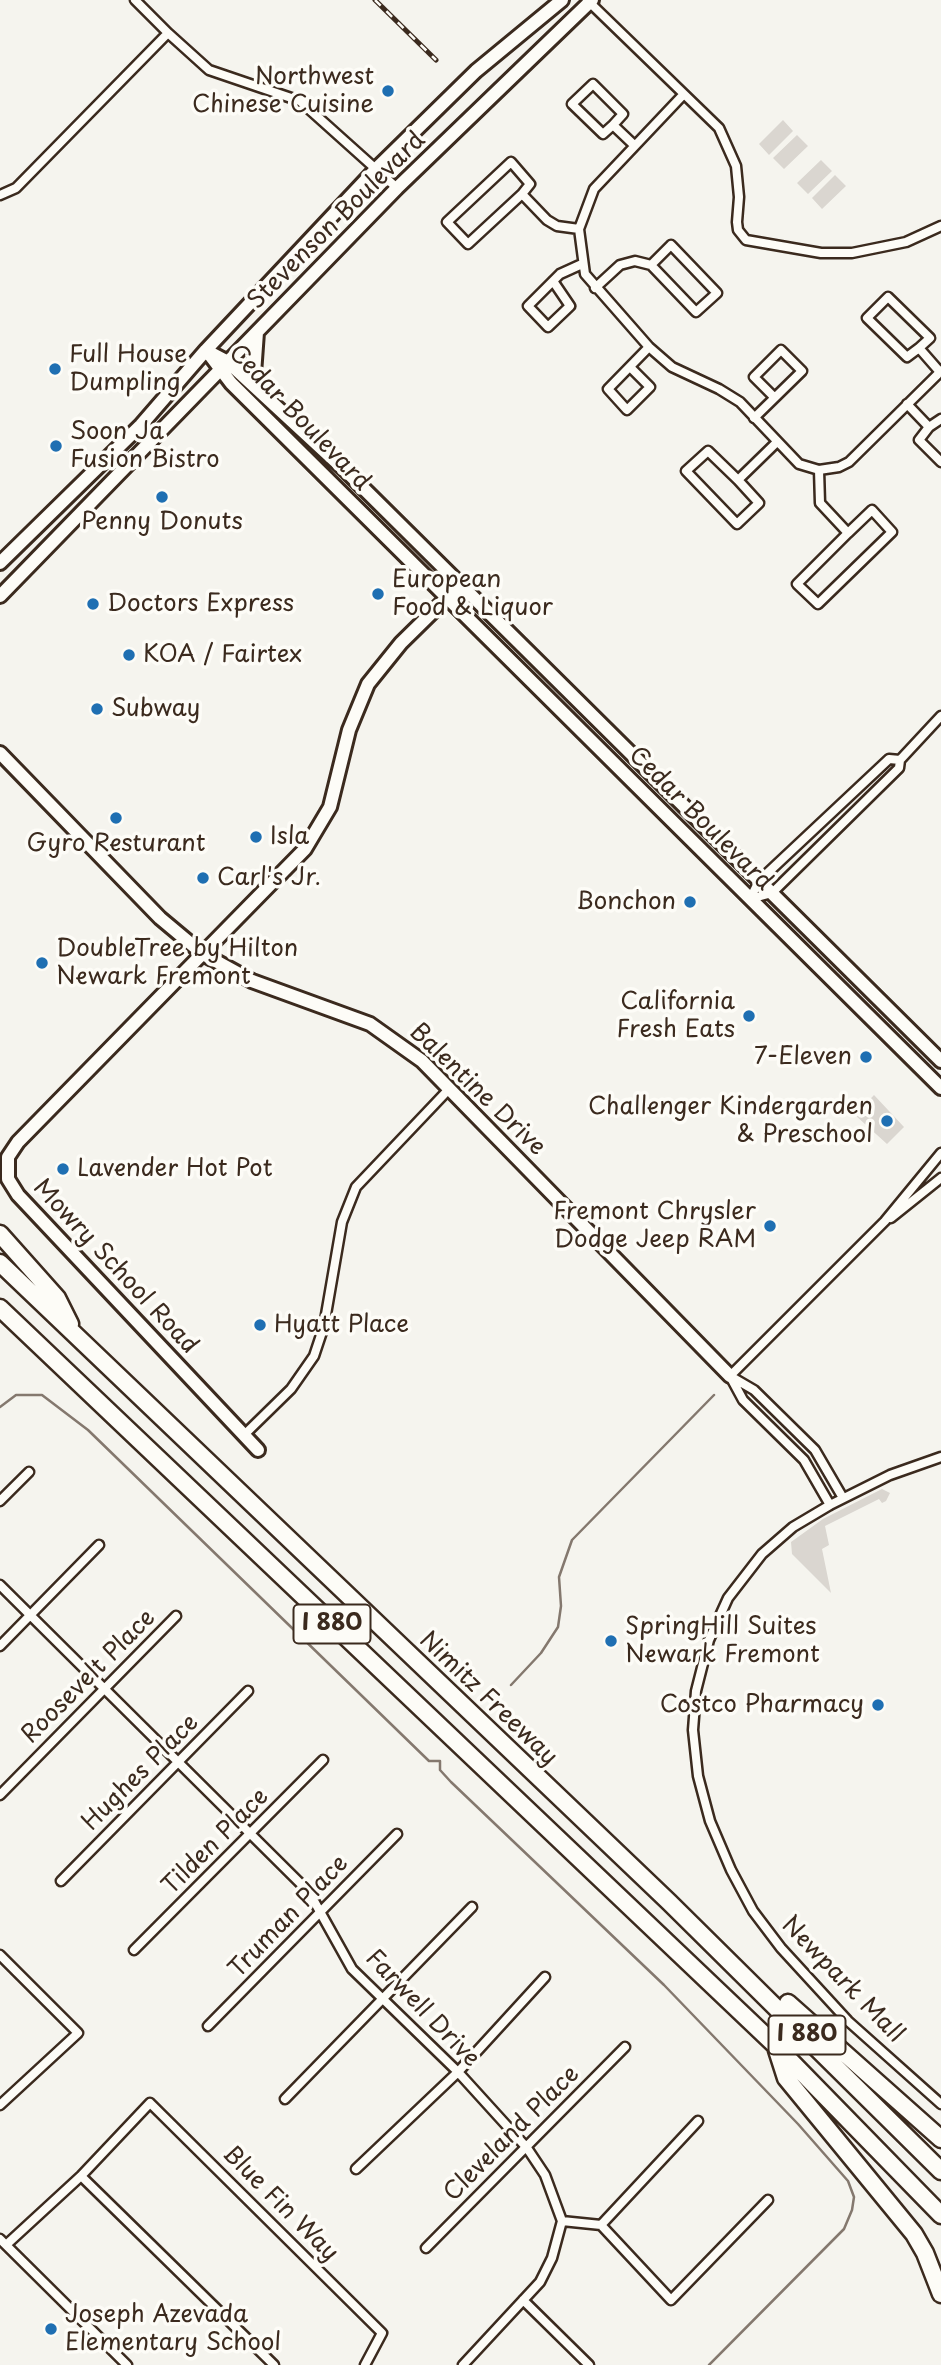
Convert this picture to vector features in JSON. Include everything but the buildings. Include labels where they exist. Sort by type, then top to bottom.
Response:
[{"type":"highway","points":[[0,1234],[57,1298],[76,1335]]},
{"type":"highway","name":"Nimitz Freeway","points":[[0,1263],[669,1902],[941,2171]]},
{"type":"highway","name":"I 880","points":[[0,1308],[775,2045],[941,2215]]},
{"type":"highway","points":[[669,1902],[941,2139]]},
{"type":"highway","points":[[775,2045],[786,2078],[914,2234],[925,2253],[941,2294]]},
{"type":"main road","name":"Stevenson Boulevard","points":[[0,563],[141,425],[206,350],[376,169],[500,49],[562,0]]},
{"type":"main road","name":"Stevenson Boulevard","points":[[0,596],[397,188],[590,1]]},
{"type":"main road","points":[[257,332],[254,374],[269,401]]},
{"type":"main road","name":"Cedar Boulevard","points":[[206,350],[269,401],[460,584],[941,1061]]},
{"type":"main road","name":"Cedar Boulevard","points":[[224,366],[447,597],[941,1088]]},
{"type":"main road","name":"Mowry School Road","points":[[258,1450],[18,1195],[6,1172],[8,1157],[18,1142],[315,836],[336,792],[349,730],[360,699],[389,657],[460,584]]},
{"type":"main road","name":"Balentine Drive","points":[[0,753],[174,931],[203,954],[252,981],[370,1024],[407,1048],[450,1088],[730,1376]]},
{"type":"street","points":[[135,0],[209,70],[300,101],[397,188]]},
{"type":"street","points":[[590,1],[719,128],[736,166],[739,197],[737,222],[741,237],[768,246],[852,253],[906,242],[941,226]]},
{"type":"street","points":[[0,195],[16,188],[168,33]]},
{"type":"street","points":[[593,84],[623,114],[613,125],[603,134],[572,104],[593,84]]},
{"type":"street","points":[[683,95],[594,189],[579,229],[585,274],[649,347],[672,367],[730,396],[799,464],[819,470],[839,467],[849,462],[940,372],[919,348]]},
{"type":"street","points":[[613,125],[634,145]]},
{"type":"street","points":[[511,162],[530,184],[522,194],[468,244],[447,222],[511,162]]},
{"type":"street","points":[[522,194],[547,220],[557,226],[579,229]]},
{"type":"street","points":[[595,288],[620,265],[635,261],[651,265],[696,312],[717,293],[671,245],[651,265]]},
{"type":"street","points":[[553,281],[570,306],[548,327],[528,306],[553,281],[582,264]]},
{"type":"street","points":[[888,297],[930,338],[919,348],[907,357],[867,318],[888,297]]},
{"type":"street","points":[[630,367],[650,387],[627,410],[608,389],[649,347]]},
{"type":"street","points":[[754,418],[802,371],[781,350],[754,377],[774,397]]},
{"type":"street","points":[[907,404],[929,427]]},
{"type":"street","points":[[941,419],[929,427],[919,440],[941,462]]},
{"type":"street","points":[[738,480],[776,442]]},
{"type":"street","points":[[708,450],[738,480],[759,503],[737,524],[686,471],[708,450]]},
{"type":"street","points":[[819,470],[820,503],[848,533]]},
{"type":"street","points":[[872,510],[892,532],[818,604],[797,584],[848,533],[872,510]]},
{"type":"street","points":[[750,899],[772,894],[899,768],[900,760],[941,716]]},
{"type":"street","points":[[750,899],[759,881],[889,759],[900,760]]},
{"type":"street","points":[[244,1435],[291,1389],[314,1356],[324,1326],[342,1222],[356,1189],[375,1164],[450,1088]]},
{"type":"street","points":[[730,1376],[885,1221],[941,1153]]},
{"type":"street","points":[[885,1221],[941,1178]]},
{"type":"street","name":"Balentine Drive","points":[[730,1376],[754,1390],[815,1450],[843,1498]]},
{"type":"street","name":"Balentine Drive","points":[[730,1376],[743,1400],[804,1460],[830,1505]]},
{"type":"street","name":"Newpark Mall","points":[[941,1457],[890,1475],[830,1505],[793,1527],[762,1554],[740,1581],[718,1618],[701,1660],[693,1707],[698,1776],[717,1841],[746,1898],[767,1930],[848,2021],[941,2104]]},
{"type":"street","points":[[0,1501],[29,1472]]},
{"type":"street","points":[[0,1647],[99,1545]]},
{"type":"street","name":"Farwell Drive","points":[[0,1585],[309,1892],[352,1969],[458,2073],[527,2148],[545,2175],[562,2221]]},
{"type":"street","name":"Roosevelt Place","points":[[0,1795],[176,1616]]},
{"type":"street","name":"Hughes Place","points":[[61,1881],[248,1691]]},
{"type":"street","name":"Tilden Place","points":[[134,1950],[323,1760]]},
{"type":"street","name":"Truman Place","points":[[208,2026],[397,1834]]},
{"type":"street","points":[[285,2098],[472,1907]]},
{"type":"street","points":[[0,1955],[78,2034],[1,2101]]},
{"type":"street","points":[[356,2169],[458,2073],[545,1977]]},
{"type":"street","name":"Cleveland Place","points":[[426,2248],[625,2047]]},
{"type":"street","name":"Blue Fin Way","points":[[81,2176],[150,2103],[382,2333],[365,2365]]},
{"type":"street","points":[[601,2225],[698,2121]]},
{"type":"street","points":[[127,2365],[3,2242],[81,2176],[274,2365]]},
{"type":"street","points":[[463,2365],[540,2282],[552,2258],[562,2221],[601,2225],[671,2301],[768,2200]]},
{"type":"street","points":[[523,2300],[589,2365]]},
{"type":"shaded area","points":[[783,120],[793,131],[769,155],[759,144]]},
{"type":"shaded area","points":[[797,135],[808,146],[784,169],[773,158]]},
{"type":"shaded area","points":[[821,160],[832,171],[808,194],[797,183]]},
{"type":"shaded area","points":[[835,175],[846,186],[822,209],[812,198]]},
{"type":"shaded area","points":[[874,1095],[904,1127],[887,1144],[855,1115]]},
{"type":"shaded area","points":[[882,1489],[890,1493],[886,1501],[882,1503],[879,1499],[825,1526],[829,1545],[822,1549],[831,1593],[792,1554],[791,1542],[823,1519]]},
{"type":"waterway","points":[[0,1407],[16,1395],[42,1395],[88,1430],[429,1761],[440,1761],[440,1770],[451,1782],[664,1985],[798,2124],[848,2181],[854,2197],[844,2229],[709,2365]]},
{"type":"waterway","points":[[511,1685],[541,1653],[558,1627],[561,1606],[559,1577],[572,1540],[714,1395]]},
{"type":"railway","points":[[375,0],[436,60]]},
{"type":"place","name":"Northwest Chinese Cuisine","points":[[388,91]]},
{"type":"place","name":"Full House Dumpling","points":[[55,369]]},
{"type":"place","name":"Soon Ja Fusion Bistro","points":[[56,446]]},
{"type":"place","name":"Penny Donuts","points":[[162,497]]},
{"type":"place","name":"European Food & Liquor","points":[[378,594]]},
{"type":"place","name":"Doctors Express","points":[[93,604]]},
{"type":"place","name":"KOA / Fairtex","points":[[129,655]]},
{"type":"place","name":"Subway","points":[[97,709]]},
{"type":"place","name":"Gyro Resturant","points":[[116,818]]},
{"type":"place","name":"Isla","points":[[256,837]]},
{"type":"place","name":"Carl's Jr.","points":[[203,878]]},
{"type":"place","name":"Bonchon","points":[[690,902]]},
{"type":"place","name":"DoubleTree by Hilton Newark Fremont","points":[[42,963]]},
{"type":"place","name":"California Fresh Eats","points":[[749,1016]]},
{"type":"place","name":"7-Eleven","points":[[866,1057]]},
{"type":"place","name":"Challenger Kindergarden & Preschool","points":[[887,1121]]},
{"type":"place","name":"Lavender Hot Pot","points":[[63,1169]]},
{"type":"place","name":"Fremont Chrysler Dodge Jeep RAM","points":[[770,1226]]},
{"type":"place","name":"Hyatt Place","points":[[260,1325]]},
{"type":"place","name":"SpringHill Suites Newark Fremont","points":[[611,1641]]},
{"type":"place","name":"Costco Pharmacy","points":[[878,1705]]},
{"type":"place","name":"Joseph Azevada Elementary School","points":[[51,2329]]}]
